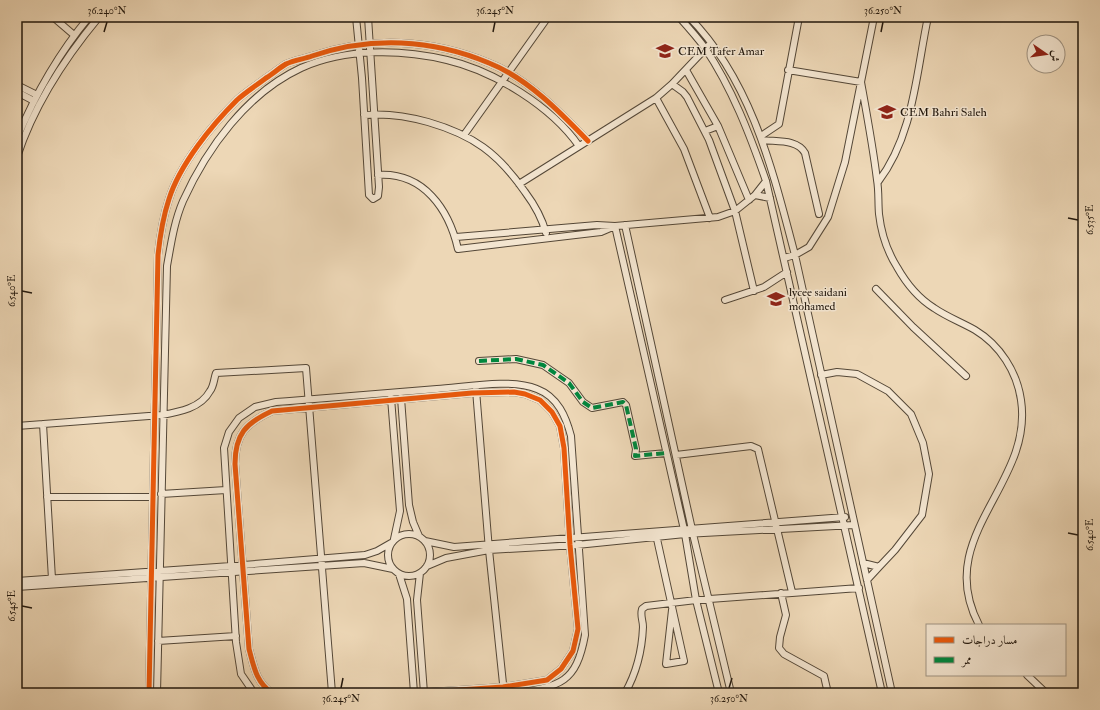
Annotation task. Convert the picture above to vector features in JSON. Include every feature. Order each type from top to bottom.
[{"type":"street","points":[[53,17],[74,35]]},
{"type":"street","points":[[17,138],[36,98],[74,35],[89,17]]},
{"type":"street","points":[[17,157],[24,135],[51,82],[82,38],[99,17]]},
{"type":"street","points":[[356,17],[370,195],[373,199],[376,198],[378,193],[378,175],[368,17]]},
{"type":"street","points":[[464,135],[507,72],[548,17]]},
{"type":"street","points":[[679,17],[705,48],[732,97],[752,141],[766,181],[882,693]]},
{"type":"street","points":[[690,17],[697,20],[732,75],[762,138],[776,183],[795,255],[892,693]]},
{"type":"street","points":[[762,138],[779,124],[799,17]]},
{"type":"street","points":[[784,258],[795,255],[809,247],[828,217],[845,162],[874,17]]},
{"type":"street","points":[[878,182],[885,173],[900,143],[911,108],[928,17]]},
{"type":"street","points":[[690,29],[697,20]]},
{"type":"street","points":[[149,693],[156,304],[161,233],[169,197],[185,166],[208,132],[238,99],[286,64],[330,50],[370,43],[417,43],[449,49],[491,63],[507,72],[552,103],[588,141]]},
{"type":"street","points":[[519,184],[656,98],[686,70],[711,43]]},
{"type":"street","points":[[157,693],[162,415],[167,266],[173,232],[183,202],[205,159],[234,121],[250,104],[274,84],[302,68],[330,58],[359,54],[398,52],[427,55],[469,66],[502,80],[555,120],[579,146]]},
{"type":"street","points":[[686,70],[718,126],[749,200]]},
{"type":"street","points":[[788,70],[861,82]]},
{"type":"street","points":[[861,82],[878,182],[879,214],[889,252],[906,281],[917,294],[933,308],[987,339],[1008,363],[1020,392],[1022,422],[1019,445],[975,535],[967,559],[967,593],[979,624]]},
{"type":"street","points":[[672,84],[685,94],[705,131],[735,211],[754,291]]},
{"type":"street","points":[[17,85],[36,98]]},
{"type":"street","points":[[17,92],[36,98]]},
{"type":"street","points":[[656,98],[684,149],[710,218]]},
{"type":"street","points":[[364,115],[374,114],[412,118],[454,130],[494,155],[519,184],[531,201],[548,238]]},
{"type":"street","points":[[705,131],[718,126]]},
{"type":"street","points":[[762,138],[794,143],[802,147],[805,153],[819,214]]},
{"type":"street","points":[[378,175],[394,175],[411,181],[426,190],[437,200],[449,219],[456,237],[458,249],[601,232],[615,226]]},
{"type":"street","points":[[456,237],[597,224],[615,226],[710,218],[735,211],[755,195],[766,181]]},
{"type":"street","points":[[755,195],[770,198]]},
{"type":"street","points":[[625,225],[692,531],[731,693]]},
{"type":"street","points":[[615,226],[684,532],[696,600],[719,693]]},
{"type":"street","points":[[725,300],[754,291],[787,272]]},
{"type":"street","points":[[876,289],[913,327],[966,376]]},
{"type":"street","points":[[479,361],[516,359],[542,366],[569,383],[583,402],[592,408],[622,402],[626,405],[636,448],[635,456],[666,453]]},
{"type":"street","points":[[17,426],[162,415],[185,411],[196,404],[210,391],[216,373],[306,368],[332,693]]},
{"type":"street","points":[[821,375],[837,372],[858,374],[888,391],[911,414],[923,443],[929,474],[922,515],[895,550],[867,580]]},
{"type":"street","points":[[254,693],[241,674],[236,636],[226,490],[224,448],[229,432],[239,418],[255,407],[276,402],[475,386],[520,385],[538,389],[554,400],[566,418],[571,436],[577,542],[585,635],[582,651],[567,679],[550,688],[515,693]]},
{"type":"street","points":[[475,386],[503,690]]},
{"type":"street","points":[[400,392],[410,511],[419,536]]},
{"type":"street","points":[[272,693],[265,688],[256,677],[249,649],[235,464],[238,440],[245,428],[257,418],[272,411],[476,393],[514,392],[525,394],[540,400],[552,412],[560,426],[564,448],[569,542],[578,629],[573,651],[561,668],[547,680],[503,690],[415,693],[407,599],[399,574]]},
{"type":"street","points":[[391,393],[400,511],[393,541],[388,554],[390,564],[393,569],[399,574],[412,576],[427,566],[446,558],[489,548]]},
{"type":"street","points":[[43,424],[52,579]]},
{"type":"street","points":[[676,455],[756,447],[760,451],[792,592]]},
{"type":"street","points":[[161,494],[226,490]]},
{"type":"street","points":[[47,497],[153,497]]},
{"type":"street","points":[[577,542],[852,516]]},
{"type":"street","points":[[692,531],[854,525]]},
{"type":"street","points":[[231,570],[243,564],[365,555],[377,551],[408,534],[419,536],[425,541],[449,547],[489,548],[569,542],[657,538],[684,532]]},
{"type":"street","points":[[657,538],[672,606],[684,661],[666,664],[672,606]]},
{"type":"street","points":[[425,541],[430,553],[427,566]]},
{"type":"street","points":[[17,581],[160,575],[231,570],[243,572],[364,563],[393,569]]},
{"type":"street","points":[[864,563],[879,567]]},
{"type":"street","points":[[420,572],[417,600],[424,693]]},
{"type":"street","points":[[17,587],[152,575]]},
{"type":"street","points":[[626,693],[633,679],[641,652],[643,625],[641,615],[642,609],[646,606],[672,606],[696,600],[859,588]]},
{"type":"street","points":[[781,593],[786,615],[780,637],[779,648],[784,654],[824,676],[827,689],[826,693]]},
{"type":"street","points":[[158,641],[236,636]]},
{"type":"street","points":[[1028,676],[1046,693]]},
{"type":"marked path","points":[[479,361],[516,359],[543,365],[569,383],[583,402],[592,408],[623,402],[626,405],[636,449],[635,456],[666,453]]},
{"type":"cycle path","points":[[149,693],[158,255],[163,220],[174,186],[189,159],[207,133],[237,100],[292,61],[357,45],[401,43],[446,49],[467,55],[503,69],[517,77],[542,97],[588,141]]},
{"type":"cycle path","points":[[272,693],[262,684],[256,674],[249,649],[235,464],[237,445],[240,437],[249,425],[263,415],[272,411],[472,393],[514,392],[525,394],[540,400],[552,412],[560,426],[564,448],[570,545],[578,629],[573,651],[561,669],[547,680],[503,687],[415,693]]},
{"type":"place","name":"CEM Tafer Amar","points":[[665,51]]},
{"type":"place","name":"CEM Bahri Saleh","points":[[887,112]]},
{"type":"place","name":"lycee saidani mohamed","points":[[776,299]]}]
